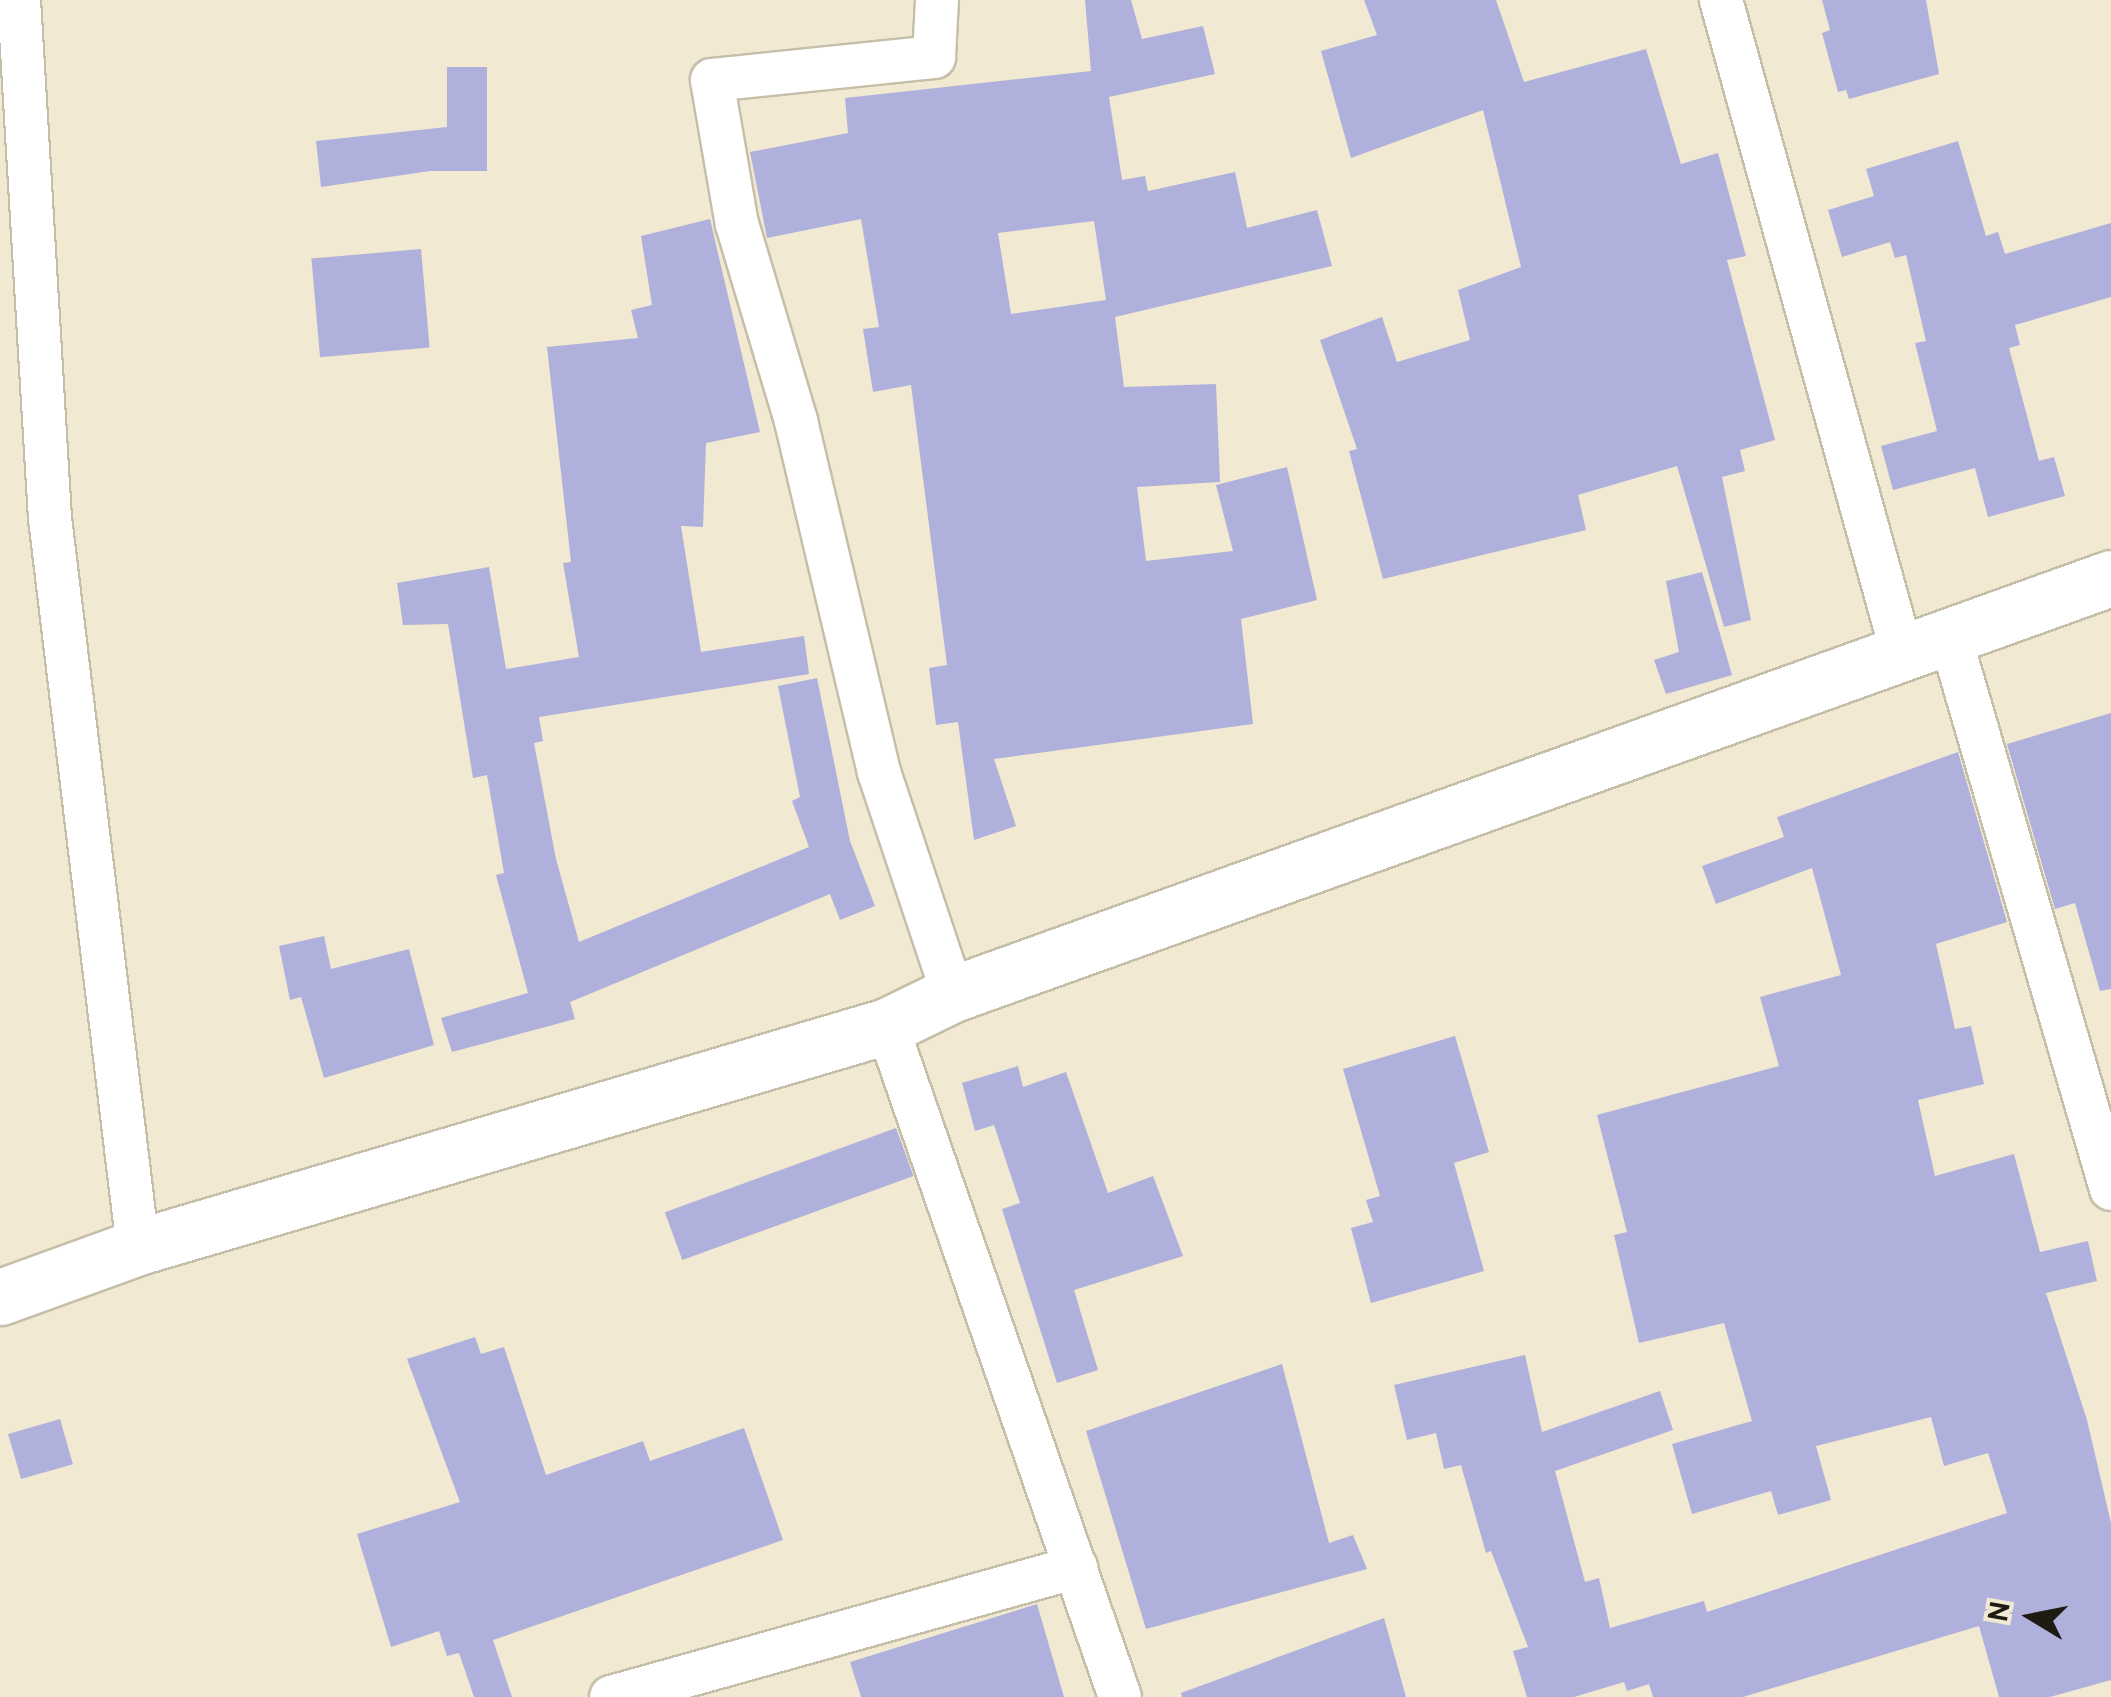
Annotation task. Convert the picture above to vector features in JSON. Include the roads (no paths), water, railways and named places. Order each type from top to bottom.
[{"type":"street","points":[[19,0],[50,518],[138,1247]]},
{"type":"street","points":[[937,0],[934,57],[712,80],[737,224],[796,421],[879,772],[953,994]]},
{"type":"street","points":[[1721,0],[1925,641],[2111,1189]]},
{"type":"street","points":[[0,1297],[138,1247],[887,1026],[953,994],[1925,641],[2111,578]]},
{"type":"street","points":[[887,1026],[1120,1697]]},
{"type":"street","points":[[610,1697],[1076,1567]]}]
